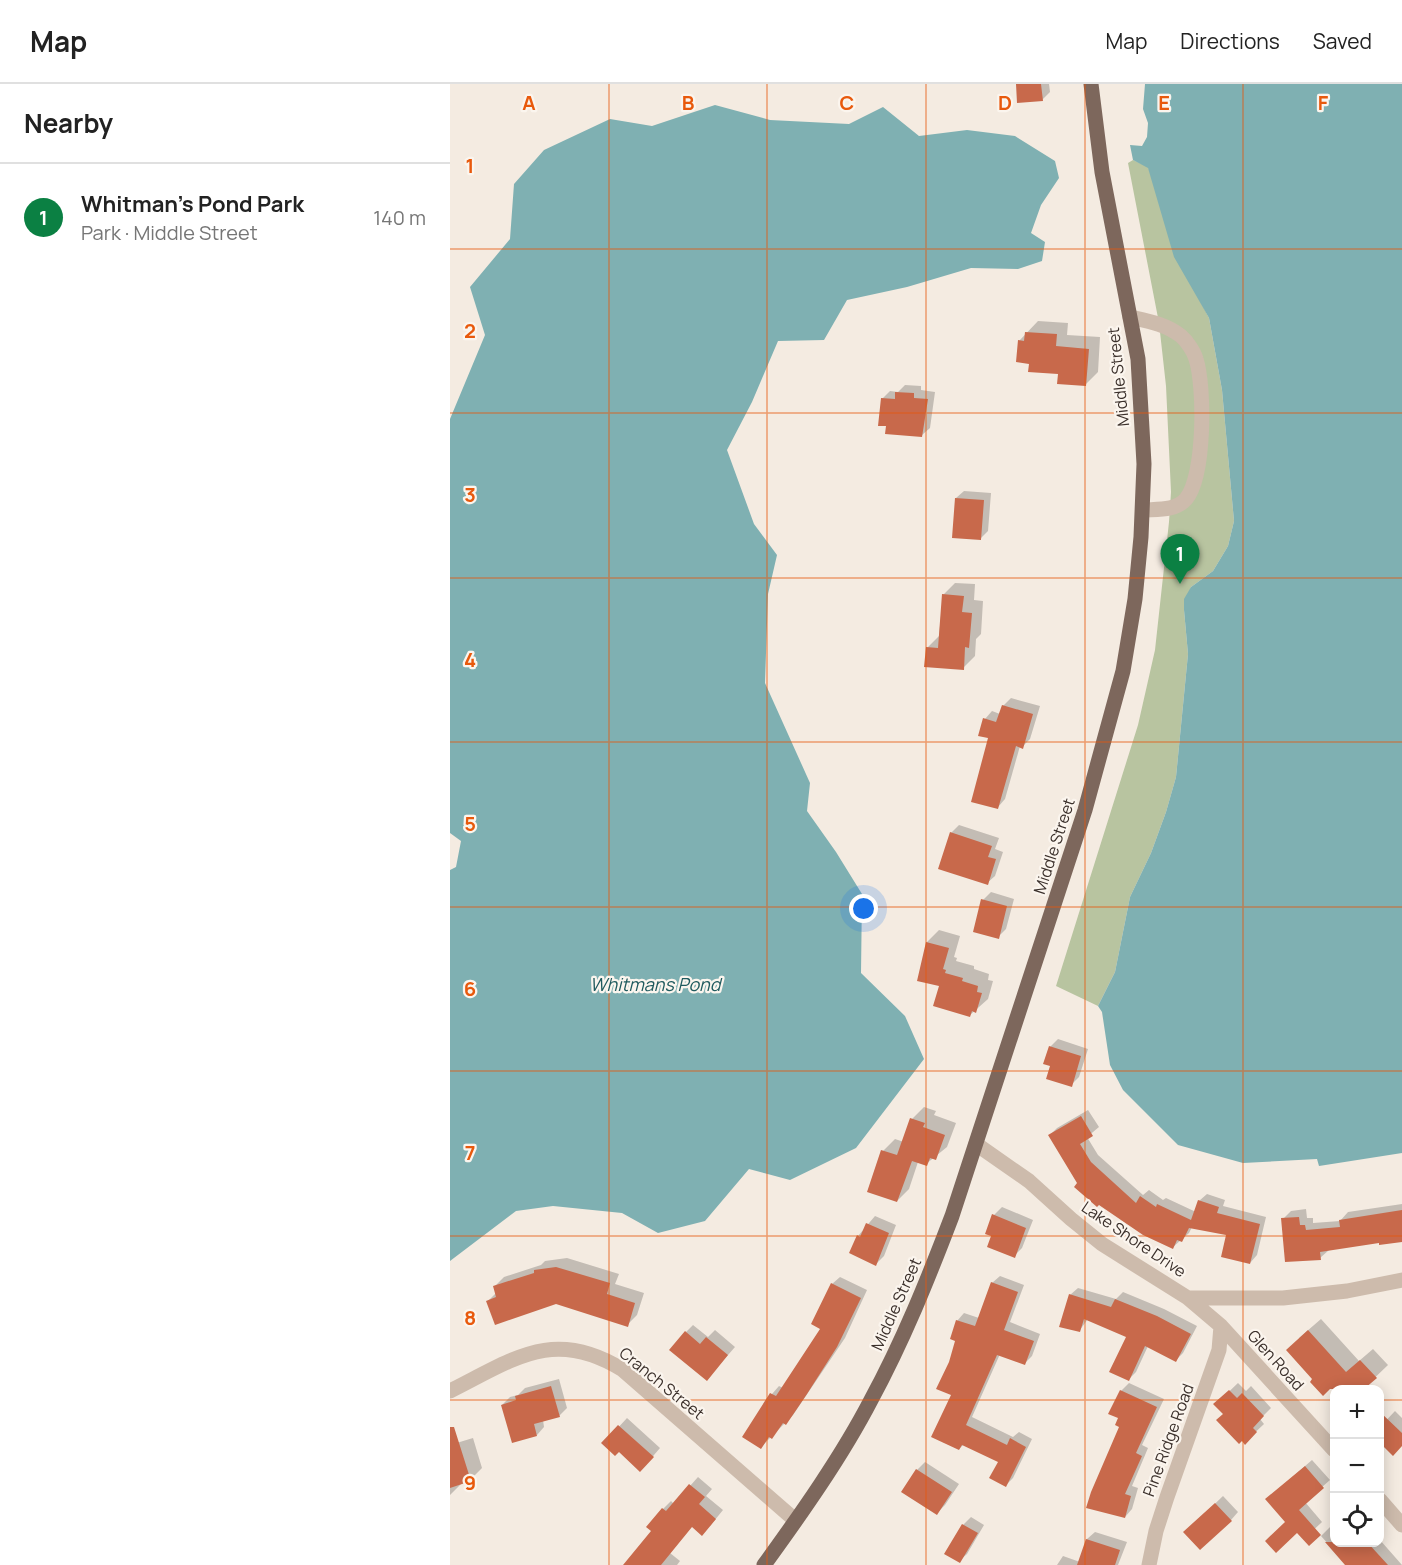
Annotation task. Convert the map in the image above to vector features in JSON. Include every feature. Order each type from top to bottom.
[{"type":"main road","name":"Middle Street","points":[[770,1563],[795,1520],[855,1429],[906,1329],[951,1216],[1085,810],[1124,671],[1135,599],[1143,510],[1144,464],[1138,359],[1102,172],[1090,84]]},
{"type":"street","points":[[1130,317],[1159,323],[1182,337],[1195,357],[1200,379],[1202,417],[1200,452],[1192,489],[1185,501],[1170,508],[1143,510]]},
{"type":"street","name":"Lake Shore Drive","points":[[976,1144],[1029,1181],[1102,1244],[1188,1298],[1283,1298],[1347,1291],[1402,1280]]},
{"type":"street","name":"Glen Road","points":[[1188,1298],[1221,1326],[1330,1445]]},
{"type":"street","name":"Pine Ridge Road","points":[[1149,1565],[1156,1531],[1167,1497],[1219,1350],[1221,1326]]},
{"type":"street","name":"Cranch Street","points":[[450,1390],[525,1354],[546,1349],[567,1348],[588,1352],[623,1370],[795,1520]]},
{"type":"street","points":[[1384,1504],[1399,1517]]},
{"type":"green space","points":[[1133,160],[1148,167],[1196,293],[1209,318],[1222,390],[1234,521],[1228,546],[1213,571],[1191,587],[1184,610],[1188,654],[1176,777],[1151,853],[1130,897],[1115,972],[1098,1006],[1056,986],[1138,725],[1155,650],[1171,492],[1166,386],[1159,323],[1128,163]]},
{"type":"water","points":[[1145,84],[1402,84],[1402,1153],[1319,1166],[1317,1159],[1243,1163],[1178,1145],[1123,1090],[1110,1065],[1102,1012],[1098,1006],[1115,972],[1130,897],[1151,853],[1176,777],[1188,654],[1184,599],[1191,587],[1213,571],[1228,546],[1234,521],[1222,390],[1209,318],[1174,257],[1148,168],[1133,160],[1130,145],[1142,146],[1147,137],[1148,123],[1143,109]]},
{"type":"water","name":"Whitmans Pond","points":[[715,105],[770,120],[849,124],[883,107],[919,136],[967,130],[1015,136],[1055,161],[1059,178],[1041,205],[1031,233],[1045,242],[1042,261],[1018,269],[971,268],[907,287],[847,300],[824,340],[778,341],[752,402],[727,450],[754,524],[777,555],[768,594],[765,683],[810,783],[807,811],[862,894],[861,973],[905,1016],[924,1059],[856,1148],[790,1180],[749,1169],[705,1221],[658,1233],[622,1213],[553,1206],[516,1211],[450,1261],[450,870],[456,867],[461,841],[450,833],[450,419],[485,335],[470,287],[510,239],[514,184],[544,150],[610,119],[652,126]]},
{"type":"building","points":[[1016,84],[1041,84],[1043,101],[1017,103]]},
{"type":"building","points":[[1025,332],[1057,334],[1056,346],[1089,349],[1086,386],[1057,384],[1058,374],[1028,372],[1029,364],[1016,362],[1018,340],[1024,341]]},
{"type":"building","points":[[895,392],[914,393],[914,398],[928,399],[922,437],[885,434],[886,426],[878,426],[881,398],[895,399]]},
{"type":"building","points":[[955,498],[984,500],[981,540],[952,538]]},
{"type":"building","points":[[942,594],[964,596],[962,612],[972,613],[969,648],[965,647],[964,670],[924,667],[926,647],[938,648]]},
{"type":"building","points":[[1002,705],[1033,714],[1023,749],[1016,746],[998,809],[971,802],[988,738],[978,736],[983,718],[996,722]]},
{"type":"building","points":[[950,832],[992,846],[988,857],[996,859],[988,885],[938,869]]},
{"type":"building","points":[[981,899],[1007,906],[999,939],[973,932]]},
{"type":"building","points":[[926,942],[949,948],[943,969],[946,970],[945,973],[963,978],[962,981],[978,986],[977,992],[982,993],[976,1013],[972,1011],[970,1017],[933,1006],[939,986],[917,981]]},
{"type":"building","points":[[1049,1046],[1081,1056],[1072,1087],[1046,1079],[1050,1066],[1043,1064]]},
{"type":"building","points":[[1081,1116],[1093,1136],[1080,1144],[1091,1162],[1136,1203],[1140,1196],[1156,1207],[1157,1204],[1191,1220],[1198,1200],[1219,1207],[1217,1213],[1260,1224],[1250,1264],[1221,1257],[1226,1235],[1189,1228],[1182,1242],[1177,1240],[1173,1249],[1143,1235],[1099,1205],[1097,1207],[1074,1187],[1077,1183],[1048,1135]]},
{"type":"building","points":[[910,1118],[925,1123],[923,1127],[945,1135],[936,1160],[930,1158],[927,1166],[912,1161],[897,1202],[867,1192],[881,1150],[897,1155]]},
{"type":"building","points":[[1402,1210],[1402,1242],[1320,1252],[1321,1260],[1285,1262],[1281,1218],[1299,1217],[1300,1225],[1305,1225],[1306,1230],[1340,1227],[1339,1220]]},
{"type":"building","points":[[992,1214],[1026,1228],[1015,1258],[987,1247],[991,1236],[985,1234]]},
{"type":"building","points":[[866,1223],[889,1233],[876,1266],[849,1253],[857,1235],[860,1237]]},
{"type":"building","points":[[556,1267],[610,1283],[607,1294],[635,1303],[628,1327],[556,1304],[495,1325],[486,1301],[496,1297],[493,1286],[534,1273],[534,1270]]},
{"type":"building","points":[[991,1282],[1018,1292],[1004,1330],[1034,1341],[1025,1365],[997,1355],[966,1425],[1007,1445],[1010,1438],[1026,1447],[1006,1487],[989,1478],[998,1462],[962,1445],[959,1450],[931,1437],[951,1395],[936,1389],[949,1362],[955,1341],[950,1339],[956,1320],[975,1326]]},
{"type":"building","points":[[831,1283],[861,1298],[837,1347],[807,1394],[786,1425],[783,1423],[772,1439],[769,1437],[761,1449],[742,1437],[770,1393],[776,1396],[820,1329],[811,1324]]},
{"type":"building","points":[[1069,1294],[1111,1307],[1115,1299],[1157,1316],[1191,1334],[1176,1362],[1145,1346],[1129,1381],[1109,1372],[1126,1337],[1084,1319],[1080,1332],[1059,1327]]},
{"type":"building","points":[[1308,1330],[1346,1372],[1360,1360],[1377,1378],[1369,1385],[1330,1385],[1330,1389],[1323,1396],[1310,1382],[1312,1379],[1286,1350]]},
{"type":"building","points":[[685,1331],[700,1344],[706,1337],[728,1355],[707,1381],[669,1350]]},
{"type":"building","points":[[551,1386],[560,1417],[534,1424],[537,1436],[512,1443],[501,1405],[516,1400],[515,1396]]},
{"type":"building","points":[[1120,1390],[1157,1407],[1136,1453],[1142,1456],[1125,1494],[1131,1496],[1125,1518],[1086,1508],[1119,1427],[1115,1425],[1118,1418],[1108,1414]]},
{"type":"building","points":[[1229,1390],[1237,1398],[1242,1393],[1264,1416],[1253,1428],[1257,1432],[1245,1445],[1242,1441],[1239,1444],[1216,1420],[1223,1414],[1213,1404]]},
{"type":"building","points":[[1384,1416],[1402,1433],[1402,1446],[1393,1456],[1384,1447]]},
{"type":"building","points":[[618,1425],[654,1457],[640,1472],[619,1452],[615,1456],[601,1443]]},
{"type":"building","points":[[450,1427],[454,1427],[471,1481],[450,1488]]},
{"type":"building","points":[[1305,1466],[1324,1488],[1299,1510],[1321,1535],[1309,1546],[1297,1533],[1276,1553],[1265,1541],[1285,1522],[1265,1499]]},
{"type":"building","points":[[916,1469],[952,1492],[937,1515],[901,1492]]},
{"type":"building","points":[[689,1484],[705,1497],[699,1504],[716,1519],[702,1536],[692,1527],[661,1565],[623,1565],[651,1531],[646,1527],[662,1508],[666,1511]]},
{"type":"building","points":[[1215,1503],[1232,1521],[1200,1550],[1183,1532]]},
{"type":"building","points":[[962,1524],[978,1533],[960,1563],[944,1554]]},
{"type":"building","points":[[1086,1539],[1120,1550],[1115,1565],[1077,1565]]},
{"type":"building","points":[[1325,1542],[1330,1542],[1330,1547],[1372,1547],[1388,1565],[1345,1565]]},
{"type":"place","name":"Whitman's Pond Park","points":[[1180,584]]}]
